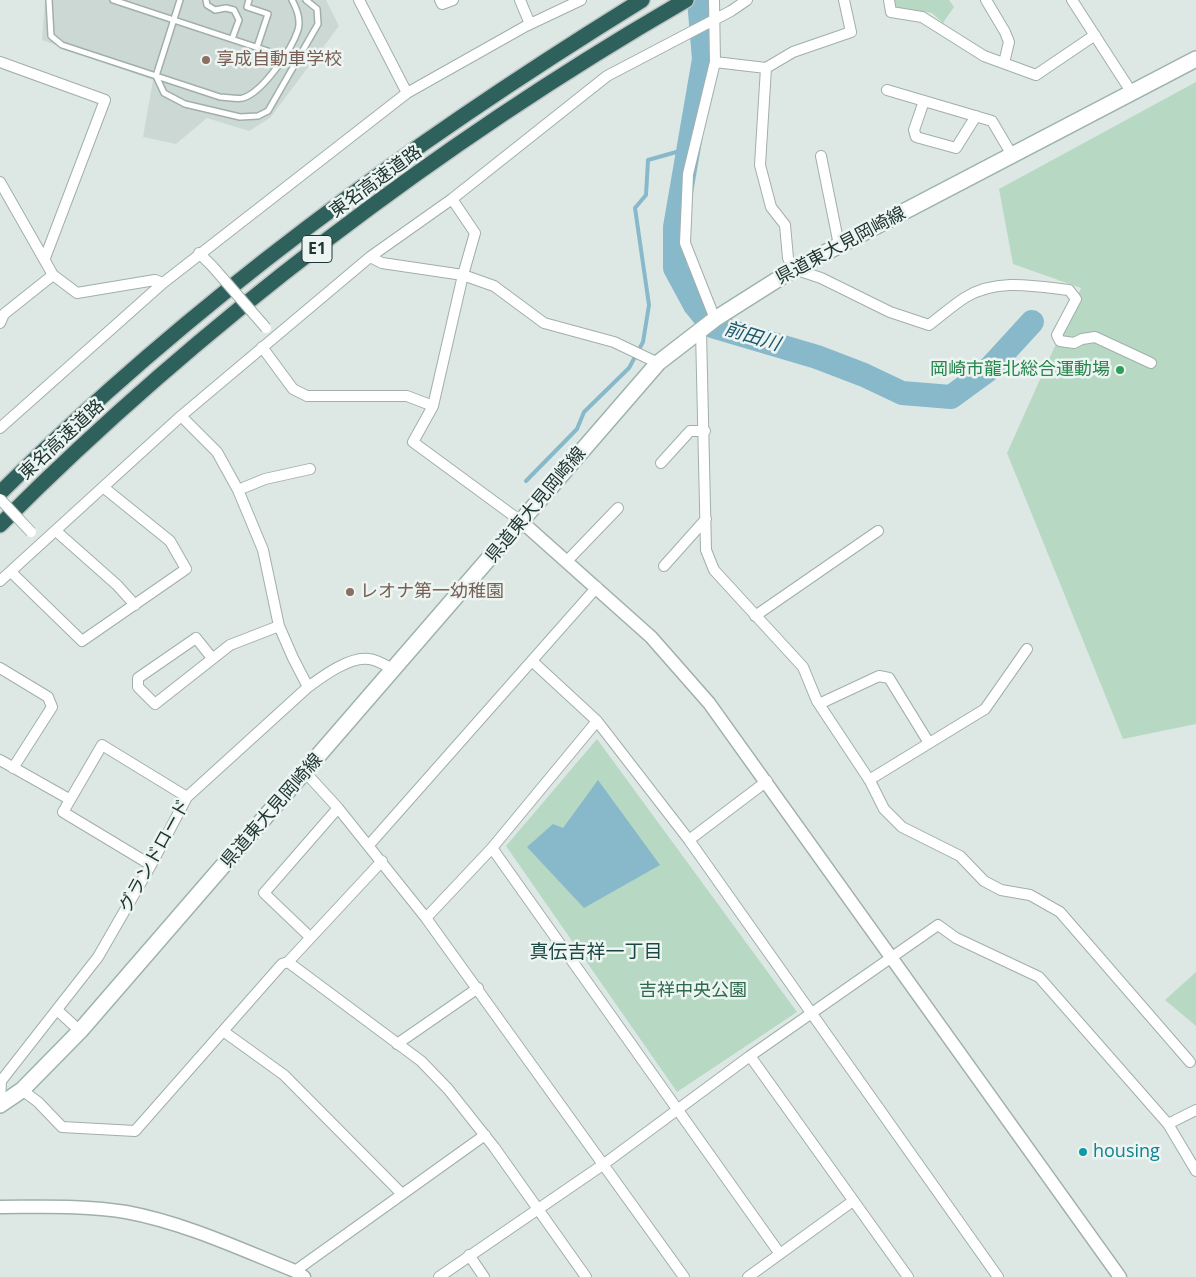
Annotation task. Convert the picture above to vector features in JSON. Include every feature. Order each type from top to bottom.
[{"type":"highway","name":"東名高速道路","points":[[0,493],[110,389],[294,236],[427,139],[544,60],[642,0]]},
{"type":"highway","name":"東名高速道路","points":[[0,525],[40,484],[133,400],[310,254],[474,134],[556,79],[686,0]]},
{"type":"main road","name":"県道東大見岡崎線","points":[[0,1105],[22,1090],[80,1031],[658,363],[715,319],[794,269],[1196,59]]},
{"type":"street","points":[[359,0],[408,93]]},
{"type":"street","points":[[440,0],[442,4],[453,0]]},
{"type":"street","points":[[520,0],[530,24]]},
{"type":"street","points":[[1,425],[199,253],[408,93],[530,24],[581,0]]},
{"type":"street","points":[[714,0],[715,62],[688,174],[685,243],[715,319]]},
{"type":"street","points":[[0,581],[181,416],[370,257],[452,199],[607,76],[690,30],[714,20],[747,0]]},
{"type":"street","points":[[715,62],[766,68],[793,52],[850,32],[844,0]]},
{"type":"street","points":[[889,0],[891,12],[922,16],[984,56],[1036,75],[1095,35]]},
{"type":"street","points":[[986,0],[1006,32],[1009,42],[1004,63]]},
{"type":"street","points":[[1072,0],[1132,93]]},
{"type":"street","points":[[0,62],[105,100],[45,258]]},
{"type":"street","points":[[766,68],[760,165],[771,207],[785,225],[788,258],[794,269],[821,278],[890,312],[929,325],[967,296],[995,285],[1018,284],[1069,290],[1076,299],[1057,335],[1060,341],[1074,344],[1082,338],[1095,337],[1151,363]]},
{"type":"street","points":[[887,90],[992,121],[1012,156]]},
{"type":"street","points":[[924,101],[914,130],[916,137],[956,148],[976,116]]},
{"type":"street","points":[[821,156],[839,245]]},
{"type":"street","points":[[0,182],[15,212],[45,258],[53,274],[78,293],[155,280],[163,283]]},
{"type":"street","points":[[452,199],[475,234],[463,275],[433,406],[413,442],[522,522],[597,587],[658,644],[709,703],[767,781],[1120,1277]]},
{"type":"street","points":[[199,253],[266,328],[272,338]]},
{"type":"street","points":[[370,257],[382,263],[463,275],[494,286],[544,323],[614,342],[658,363]]},
{"type":"street","points":[[0,322],[4,314],[53,274]]},
{"type":"street","points":[[701,330],[705,431],[706,550],[714,570],[803,667],[819,704],[868,780],[884,809],[902,827],[960,856],[984,881],[1001,890],[1030,895],[1060,912],[1190,1062]]},
{"type":"street","points":[[262,347],[293,389],[307,396],[407,396],[433,406]]},
{"type":"street","points":[[181,416],[217,452],[238,490],[263,550],[280,626],[292,658],[308,687]]},
{"type":"street","points":[[661,463],[690,431],[705,431]]},
{"type":"street","points":[[238,490],[265,479],[310,469]]},
{"type":"street","points":[[11,572],[82,641],[186,569],[170,541],[103,487]]},
{"type":"street","points":[[0,499],[30,532],[42,542]]},
{"type":"street","points":[[567,561],[618,508]]},
{"type":"street","points":[[664,566],[706,519]]},
{"type":"street","points":[[56,531],[117,584],[135,605]]},
{"type":"street","points":[[755,616],[878,531]]},
{"type":"street","points":[[368,845],[597,587]]},
{"type":"street","points":[[212,658],[196,638],[138,678],[138,687],[154,704],[230,645],[280,626]]},
{"type":"street","points":[[868,780],[985,709],[1027,650]]},
{"type":"street","name":"グランドロード","points":[[0,1105],[1,1081],[98,958],[151,865],[187,796],[308,687],[328,672],[367,658],[383,663],[394,670]]},
{"type":"street","points":[[532,661],[597,721],[689,840],[998,1277]]},
{"type":"street","points":[[0,668],[48,697],[52,707],[13,768]]},
{"type":"street","points":[[819,704],[879,676],[890,678],[929,743]]},
{"type":"street","points":[[426,918],[492,848],[597,721]]},
{"type":"street","points":[[151,865],[62,812],[102,745],[187,796]]},
{"type":"street","points":[[0,760],[69,799]]},
{"type":"street","points":[[305,772],[382,861],[426,918],[684,1277]]},
{"type":"street","points":[[689,840],[767,781]]},
{"type":"street","points":[[310,938],[264,893],[338,808]]},
{"type":"street","points":[[492,848],[780,1254]]},
{"type":"street","points":[[22,1090],[38,1102],[62,1127],[135,1131],[282,964],[288,962],[382,861]]},
{"type":"street","points":[[440,1277],[537,1208],[604,1164],[750,1056],[938,925],[956,938],[1039,977],[1168,1124],[1196,1171]]},
{"type":"street","points":[[288,962],[421,1061],[448,1089],[485,1135],[586,1277]]},
{"type":"street","points":[[397,1044],[478,988]]},
{"type":"street","points":[[57,1010],[80,1031]]},
{"type":"street","points":[[223,1031],[290,1080],[402,1194]]},
{"type":"street","points":[[750,1056],[908,1277]]},
{"type":"street","points":[[1168,1124],[1196,1110]]},
{"type":"street","points":[[0,1207],[68,1208],[125,1212],[191,1230],[300,1274],[402,1194],[485,1135]]},
{"type":"street","points":[[748,1277],[853,1201]]},
{"type":"street","points":[[469,1256],[484,1277]]},
{"type":"lane","points":[[49,0],[51,36],[62,45],[220,97],[242,99],[256,92],[283,56],[298,28],[298,10],[292,0]]},
{"type":"lane","points":[[113,0],[283,56]]},
{"type":"lane","points":[[138,8],[140,0]]},
{"type":"lane","points":[[180,0],[156,76],[164,92],[185,104],[240,117],[258,116],[268,111],[318,24],[317,9],[306,0]]},
{"type":"lane","points":[[206,0],[207,5],[215,10],[226,8],[234,10],[239,20],[232,39]]},
{"type":"lane","points":[[249,0],[247,7],[268,14],[257,47]]},
{"type":"shaded area","name":"享成自動車学校","points":[[45,0],[326,0],[339,26],[270,118],[249,131],[207,118],[176,144],[143,137],[153,80],[42,40]]},
{"type":"green space","points":[[894,0],[949,0],[954,7],[943,23],[932,13],[896,7]]},
{"type":"green space","name":"岡崎市龍北総合運動場","points":[[1196,82],[1196,724],[1123,739],[1007,453],[1081,288],[1013,264],[999,189]]},
{"type":"green space","name":"吉祥中央公園","points":[[597,739],[797,1012],[677,1092],[506,846]]},
{"type":"green space","points":[[1196,972],[1196,1026],[1165,1000]]},
{"type":"water","points":[[598,780],[660,865],[584,908],[527,847],[553,824],[563,828]]},
{"type":"waterway","name":"前田川","points":[[699,0],[704,59],[675,227],[675,268],[695,305],[712,326],[817,357],[864,375],[902,393],[951,397],[988,370],[1032,322]]},
{"type":"waterway","points":[[526,481],[577,429],[584,412],[629,368],[643,342],[649,305],[635,208],[646,195],[648,160],[687,149]]},
{"type":"place","name":"享成自動車学校","points":[[206,60]]},
{"type":"place","name":"岡崎市龍北総合運動場","points":[[1120,370]]},
{"type":"place","name":"レオナ第一幼稚園","points":[[350,592]]},
{"type":"place","name":"housing","points":[[1083,1152]]},
{"type":"district","name":"真伝吉祥一丁目","points":[[596,953]]}]
